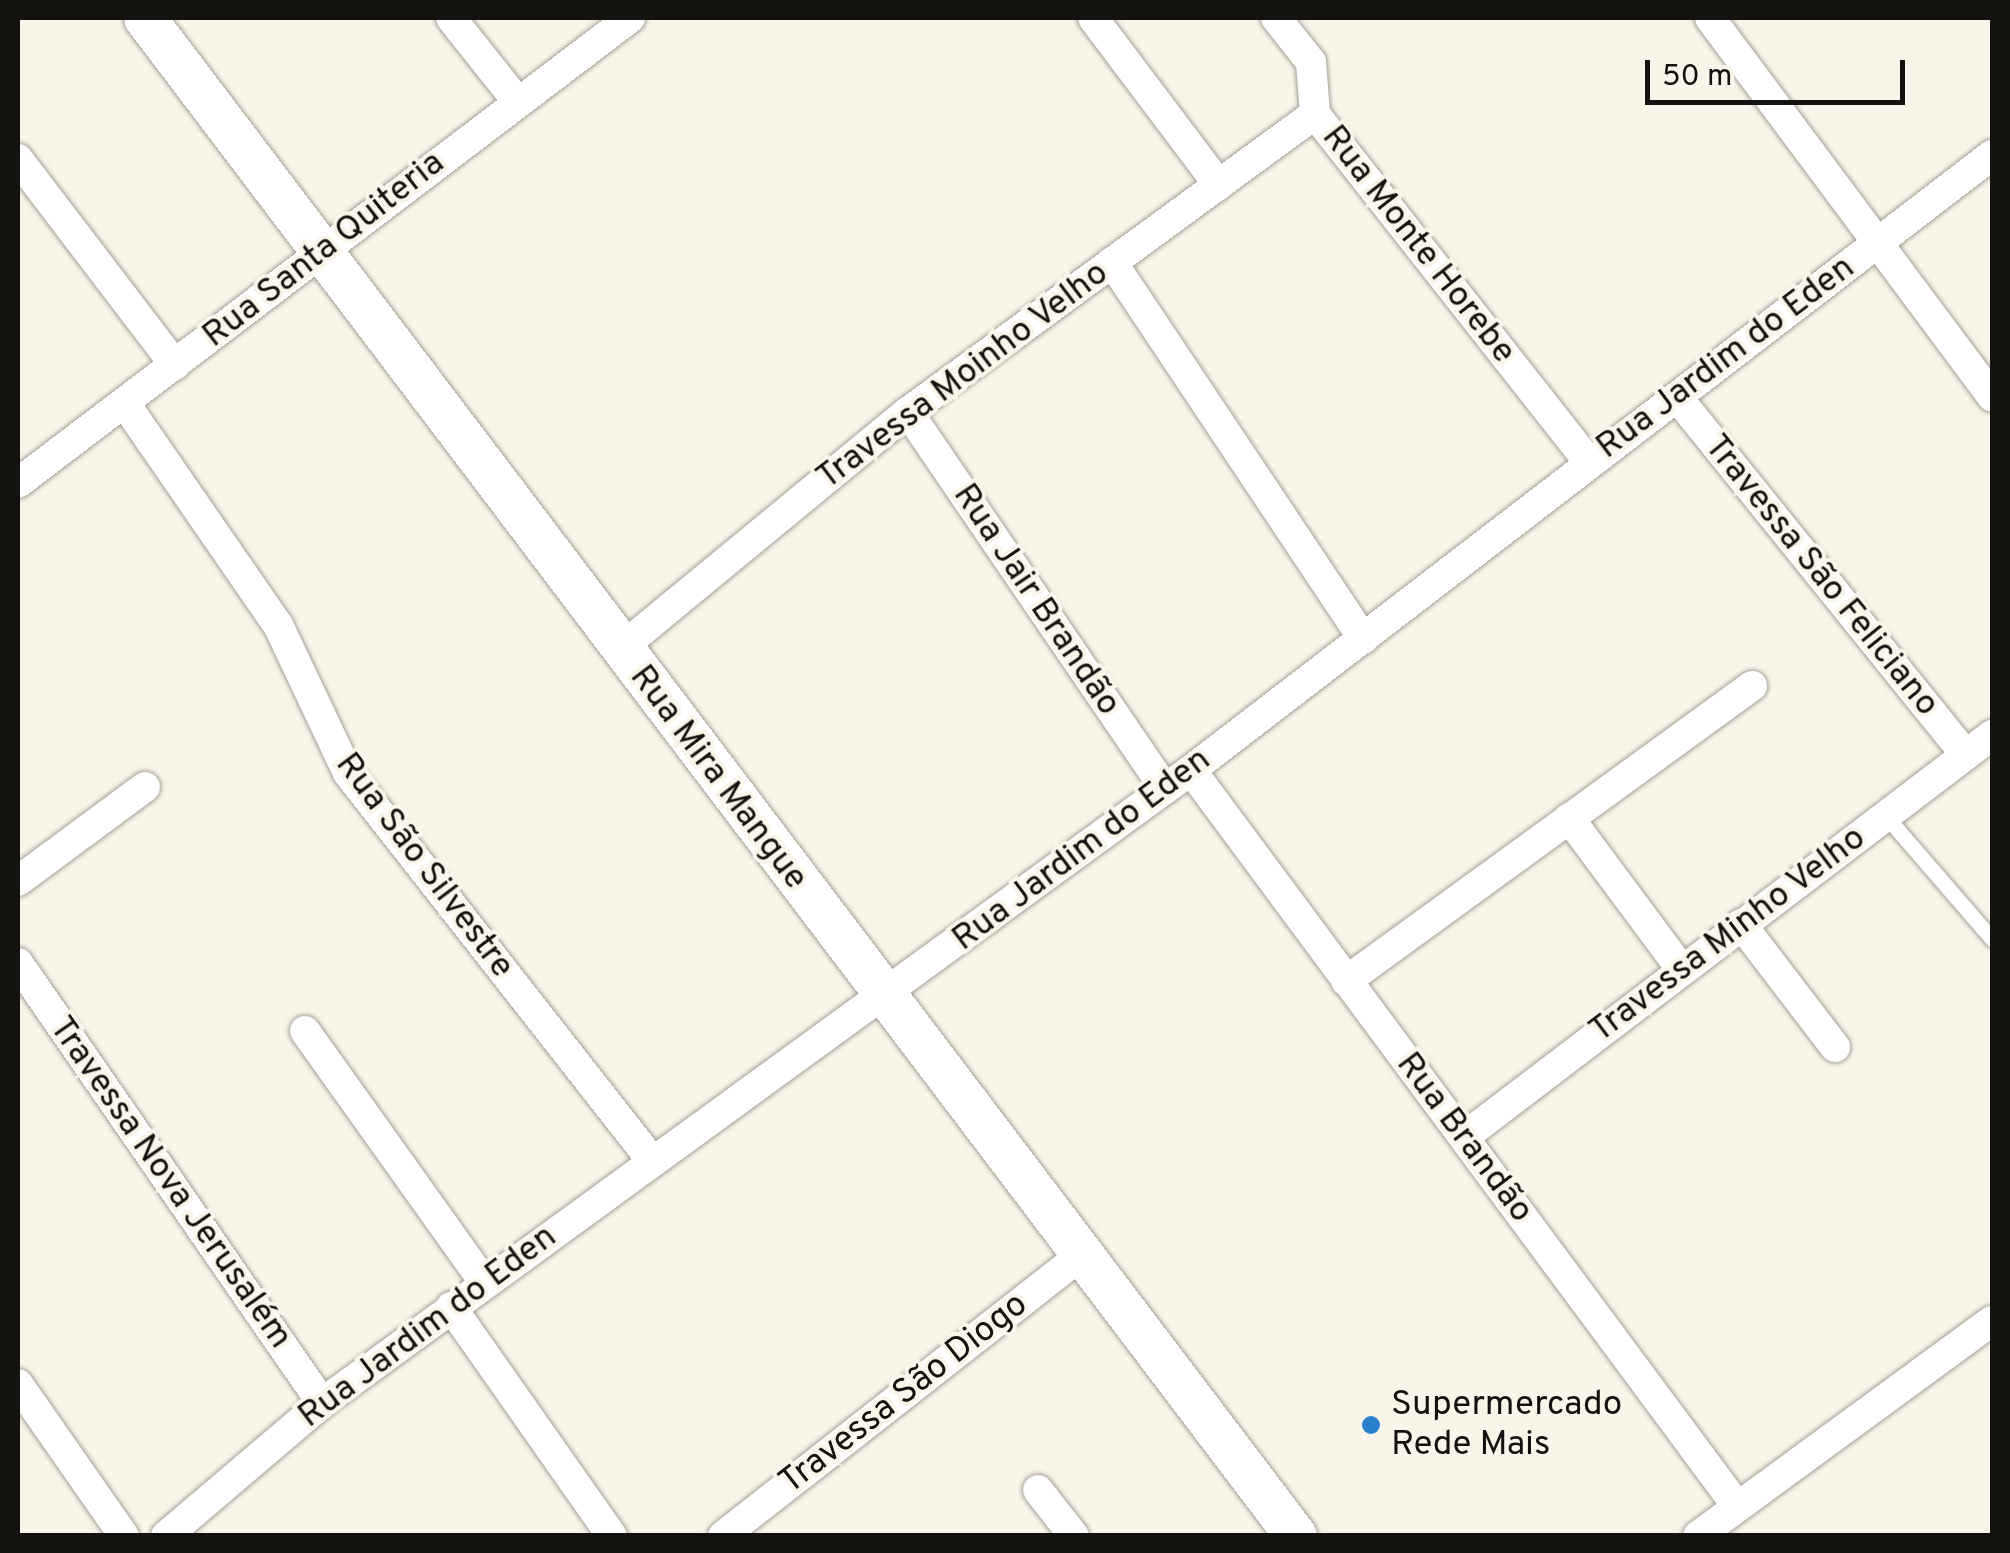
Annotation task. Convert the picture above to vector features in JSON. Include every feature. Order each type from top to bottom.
[{"type":"main road","name":"Rua Mira Mangue","points":[[145,18],[1296,1536]]},
{"type":"street","points":[[451,18],[517,100]]},
{"type":"street","name":"Rua Santa Quiteria","points":[[18,482],[126,405],[517,100],[630,18]]},
{"type":"street","points":[[1093,18],[1218,185]]},
{"type":"street","name":"Rua Monte Horebe","points":[[1276,18],[1311,62],[1315,114],[1589,462]]},
{"type":"street","points":[[1710,18],[1874,245],[1992,396]]},
{"type":"street","name":"Travessa Moinho Velho","points":[[620,649],[908,412],[1315,114]]},
{"type":"street","name":"Rua Jardim do Eden","points":[[166,1536],[322,1403],[1191,770],[1992,156]]},
{"type":"street","points":[[18,158],[175,364]]},
{"type":"street","points":[[1112,262],[1364,640]]},
{"type":"street","name":"Travessa São Feliciano","points":[[1677,397],[1966,754]]},
{"type":"street","name":"Rua São Silvestre","points":[[126,405],[278,625],[348,773],[651,1160]]},
{"type":"street","name":"Rua Jair Brandão","points":[[908,412],[1165,788]]},
{"type":"street","points":[[1346,981],[1752,686]]},
{"type":"street","name":"Travessa Minho Velho","points":[[1464,1137],[1992,734]]},
{"type":"street","name":"Rua Brandão","points":[[1191,770],[1736,1506]]},
{"type":"street","points":[[18,881],[146,787]]},
{"type":"street","points":[[1569,818],[1682,969]]},
{"type":"street","points":[[1741,924],[1834,1047]]},
{"type":"street","name":"Travessa Nova Jerusalém","points":[[18,963],[322,1403]]},
{"type":"street","points":[[305,1032],[485,1283]]},
{"type":"street","name":"Travessa São Diogo","points":[[723,1536],[1084,1253]]},
{"type":"street","points":[[451,1307],[612,1536]]},
{"type":"street","points":[[1698,1536],[1992,1321]]},
{"type":"street","points":[[18,1384],[124,1536]]},
{"type":"street","points":[[1038,1490],[1074,1536]]},
{"type":"lane","points":[[1885,815],[1992,939]]},
{"type":"place","name":"Supermercado Rede Mais","points":[[1371,1425]]}]
